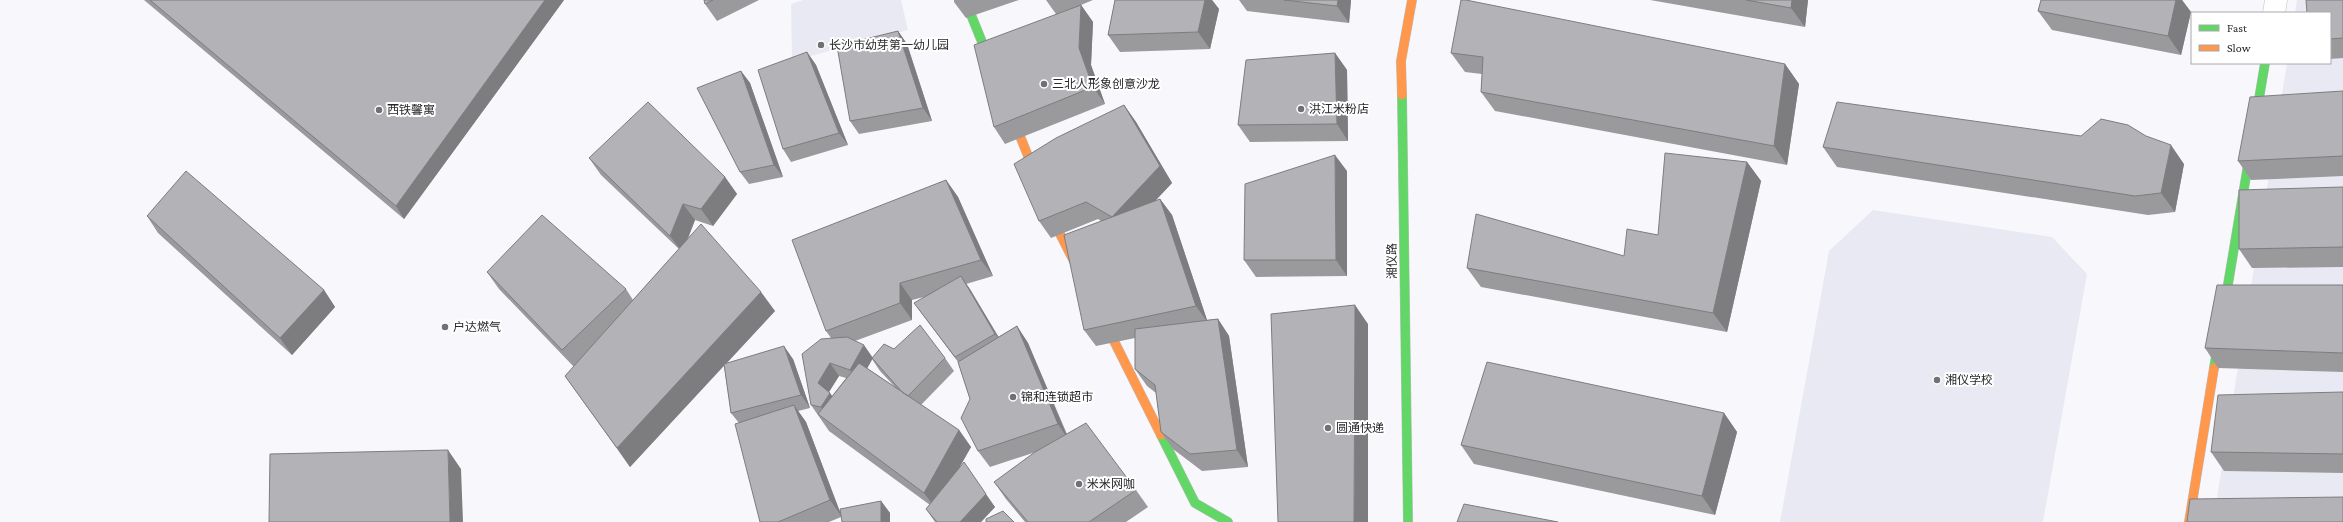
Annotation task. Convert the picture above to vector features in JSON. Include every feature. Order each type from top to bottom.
[{"type":"street","points":[[965,0],[997,80]]},
{"type":"street","name":"湘仪路","points":[[1408,522],[1401,61],[1412,0]]},
{"type":"street","points":[[2274,12],[2276,0]]},
{"type":"street","points":[[2189,522],[2265,64]]},
{"type":"street","points":[[1006,102],[1056,226],[1085,283]]},
{"type":"street","points":[[1099,312],[1195,503],[1228,522]]},
{"type":"shaded area","name":"长沙市幼芽第一幼儿园","points":[[803,0],[901,0],[908,30],[792,61],[791,4]]},
{"type":"shaded area","points":[[2297,0],[2343,0],[2343,522],[2213,522],[2287,64],[2331,64],[2331,12],[2295,12]]},
{"type":"shaded area","name":"湘仪学校","points":[[1873,210],[2052,237],[2087,274],[2043,522],[1780,522],[1829,251]]},
{"type":"building","name":"西铁馨寓","points":[[150,0],[545,0],[396,206]]},
{"type":"building","points":[[704,0],[713,0],[705,4]]},
{"type":"building","points":[[1115,0],[1205,0],[1198,32],[1108,35]]},
{"type":"building","points":[[1284,0],[1338,0],[1337,6]]},
{"type":"building","points":[[1461,0],[1785,64],[1774,146],[1481,92],[1483,57],[1451,53]]},
{"type":"building","points":[[1746,0],[1792,0],[1791,8]]},
{"type":"building","points":[[2041,0],[2176,0],[2168,36],[2038,11]]},
{"type":"building","points":[[2306,0],[2343,0],[2343,38],[2331,39],[2331,12],[2307,12]]},
{"type":"building","name":"三北人形象创意沙龙","points":[[1081,5],[1079,48],[1093,87],[994,127],[974,45]]},
{"type":"building","points":[[898,31],[923,108],[850,121],[837,46]]},
{"type":"building","points":[[807,52],[839,133],[783,149],[758,70]]},
{"type":"building","name":"洪江米粉店","points":[[1335,53],[1337,124],[1238,125],[1246,60]]},
{"type":"building","points":[[741,71],[774,165],[740,172],[697,88]]},
{"type":"building","points":[[2343,91],[2343,156],[2238,161],[2250,97]]},
{"type":"building","points":[[648,102],[725,177],[701,209],[683,204],[670,236],[589,158]]},
{"type":"building","points":[[1837,102],[2081,136],[2101,119],[2128,125],[2146,136],[2171,145],[2161,193],[2135,196],[1823,147]]},
{"type":"building","points":[[1124,105],[1160,166],[1112,217],[1086,202],[1039,221],[1014,164],[1056,138]]},
{"type":"building","points":[[1665,153],[1747,162],[1713,313],[1467,268],[1476,214],[1624,256],[1627,229],[1658,235]]},
{"type":"building","points":[[1335,155],[1336,260],[1244,260],[1245,184]]},
{"type":"building","points":[[186,171],[324,290],[280,338],[147,216]]},
{"type":"building","points":[[946,180],[981,260],[900,283],[900,303],[826,331],[792,240]]},
{"type":"building","points":[[2343,187],[2343,247],[2239,249],[2239,190]]},
{"type":"building","points":[[1160,199],[1196,306],[1084,330],[1064,235]]},
{"type":"building","points":[[542,215],[626,289],[562,350],[487,272]]},
{"type":"building","points":[[701,224],[761,292],[617,448],[565,376]]},
{"type":"building","points":[[961,276],[995,334],[955,357],[914,303]]},
{"type":"building","points":[[2217,285],[2343,285],[2343,353],[2205,348]]},
{"type":"building","name":"圆通快递","points":[[1355,305],[1354,522],[1278,522],[1271,314]]},
{"type":"building","points":[[1218,319],[1237,450],[1190,454],[1161,432],[1155,385],[1135,369],[1135,329]]},
{"type":"building","points":[[920,325],[945,358],[908,396],[902,392],[872,358],[884,344],[894,349]]},
{"type":"building","name":"锦和连锁超市","points":[[1017,326],[1058,424],[978,451],[961,418],[970,399],[958,362]]},
{"type":"building","points":[[847,337],[864,345],[850,370],[830,363],[818,383],[830,393],[821,407],[811,405],[802,354],[821,339]]},
{"type":"building","points":[[784,346],[801,395],[731,413],[724,364]]},
{"type":"building","points":[[1487,362],[1724,413],[1702,496],[1461,445]]},
{"type":"building","points":[[859,363],[959,430],[924,493],[818,414]]},
{"type":"building","points":[[2343,392],[2343,454],[2211,452],[2218,395]]},
{"type":"building","points":[[794,405],[830,500],[778,522],[760,522],[735,424]]},
{"type":"building","name":"米米网咖","points":[[1086,423],[1136,490],[1089,522],[1028,522],[994,482],[1035,452]]},
{"type":"building","points":[[448,450],[450,522],[269,522],[270,454]]},
{"type":"building","points":[[964,462],[986,494],[960,522],[937,522],[926,509]]},
{"type":"building","points":[[2343,497],[2343,522],[2187,522],[2190,499]]},
{"type":"building","points":[[881,501],[881,522],[842,522],[840,509]]},
{"type":"building","points":[[1464,504],[1558,522],[1457,522]]},
{"type":"building","points":[[1003,511],[1014,522],[986,522],[986,519]]},
{"type":"traffic: fast","points":[[965,0],[993,69]]},
{"type":"traffic: fast","points":[[2214,368],[2265,64]]},
{"type":"traffic: fast","points":[[1402,95],[1408,522]]},
{"type":"traffic: fast","points":[[1161,435],[1195,503],[1228,522]]},
{"type":"traffic: slow","points":[[1402,95],[1401,61],[1412,0]]},
{"type":"traffic: slow","points":[[1010,111],[1056,226],[1081,275]]},
{"type":"traffic: slow","points":[[1102,317],[1161,435]]},
{"type":"traffic: slow","points":[[2189,522],[2214,368]]},
{"type":"place","name":"长沙市幼芽第一幼儿园","points":[[821,45]]},
{"type":"place","name":"三北人形象创意沙龙","points":[[1044,84]]},
{"type":"place","name":"洪江米粉店","points":[[1301,109]]},
{"type":"place","name":"西铁馨寓","points":[[379,110]]},
{"type":"place","name":"户达燃气","points":[[445,327]]},
{"type":"place","name":"湘仪学校","points":[[1937,380]]},
{"type":"place","name":"锦和连锁超市","points":[[1013,397]]},
{"type":"place","name":"圆通快递","points":[[1328,428]]},
{"type":"place","name":"米米网咖","points":[[1079,484]]}]
